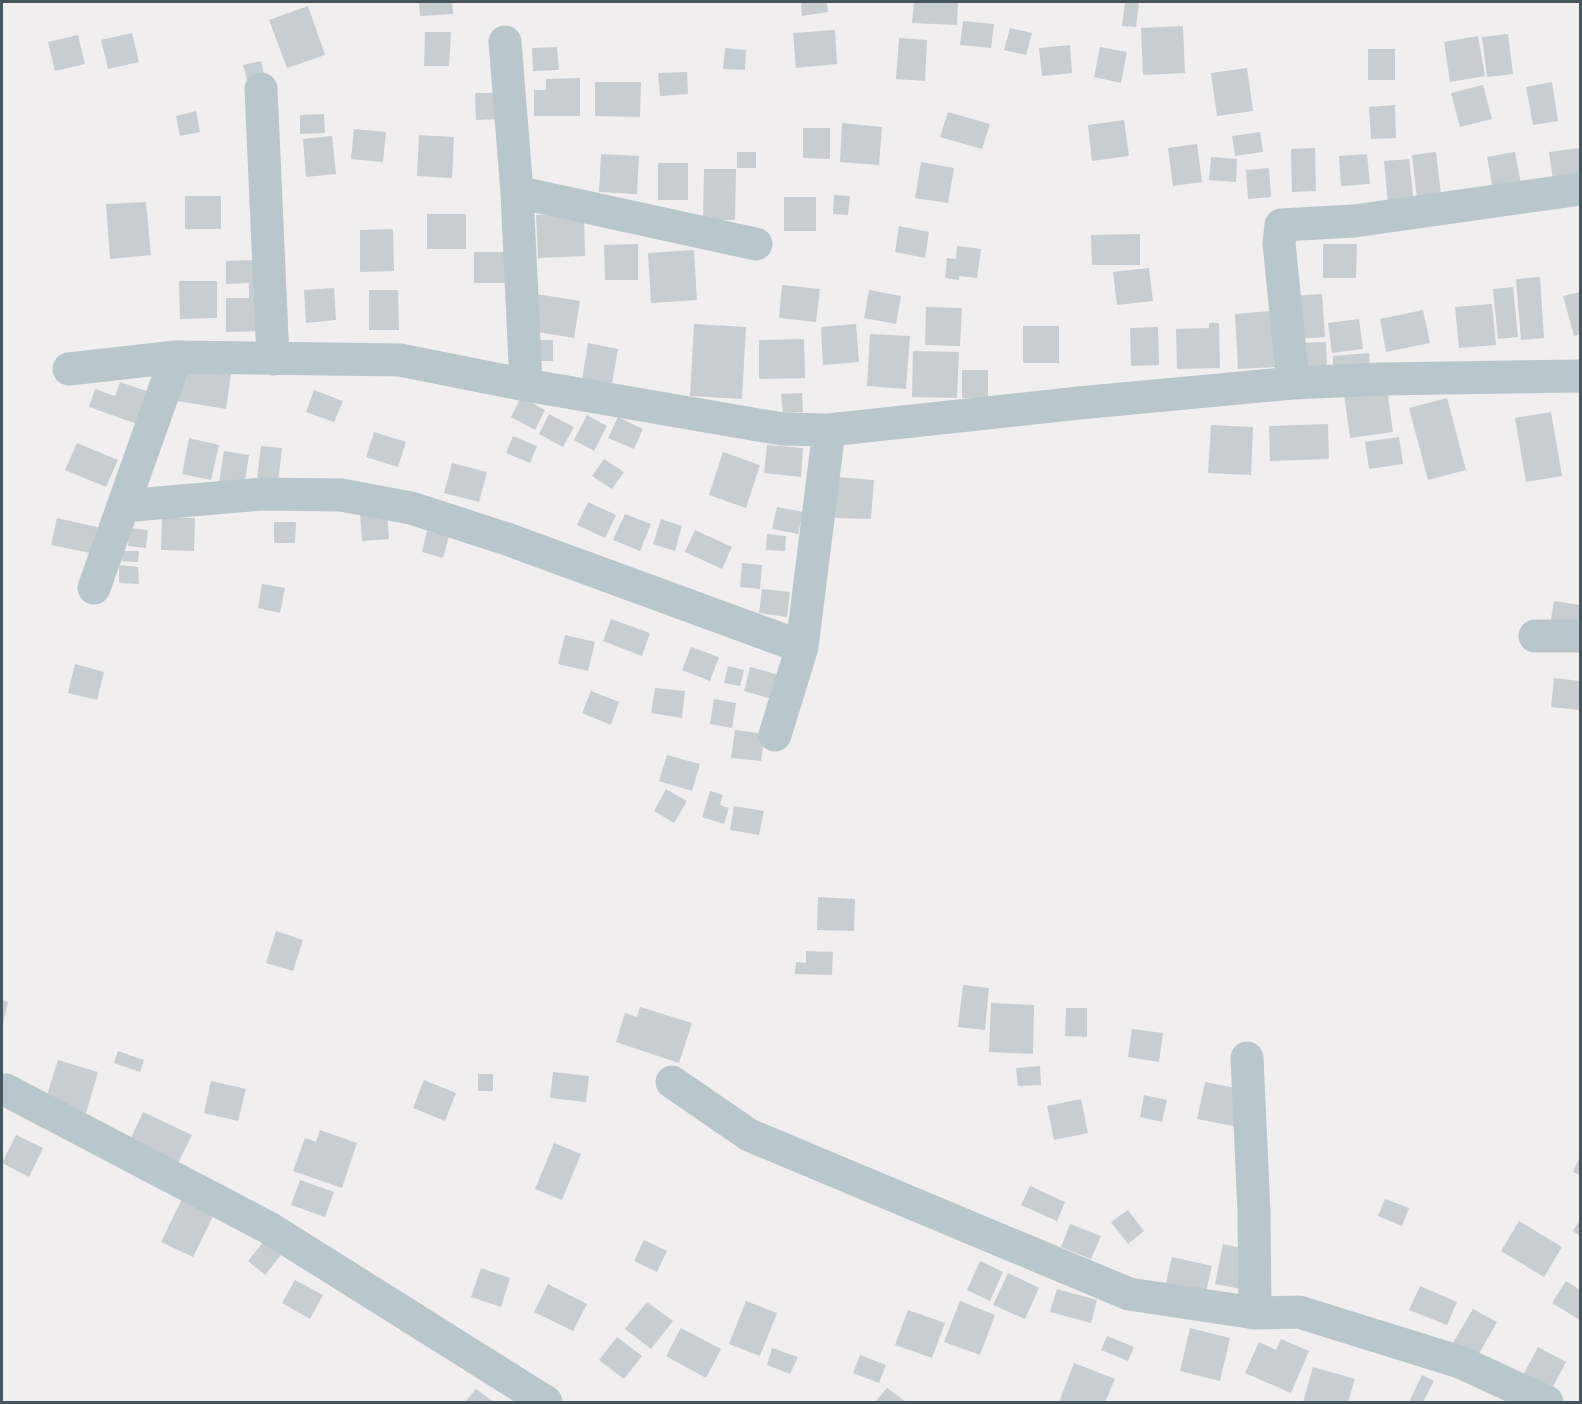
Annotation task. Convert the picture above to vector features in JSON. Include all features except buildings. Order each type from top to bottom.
[{"type":"street","points":[[505,42],[517,192],[526,385]]},
{"type":"street","points":[[261,89],[273,359]]},
{"type":"street","points":[[1293,383],[1279,243],[1281,225],[1354,221],[1581,189]]},
{"type":"street","points":[[517,192],[756,244]]},
{"type":"street","points":[[94,588],[176,357]]},
{"type":"street","points":[[69,369],[176,357],[400,360],[526,385],[782,429],[829,430],[1293,383],[1382,379],[1581,376]]},
{"type":"street","points":[[775,735],[802,647],[829,430]]},
{"type":"street","points":[[123,506],[262,494],[341,495],[411,508],[507,539],[802,647]]},
{"type":"street","points":[[1535,636],[1581,636]]},
{"type":"street","points":[[1247,1058],[1254,1212],[1255,1313]]},
{"type":"street","points":[[672,1082],[749,1135],[1128,1294],[1255,1313],[1299,1312],[1460,1362],[1547,1402]]},
{"type":"street","points":[[6,1090],[269,1228],[546,1402]]}]
